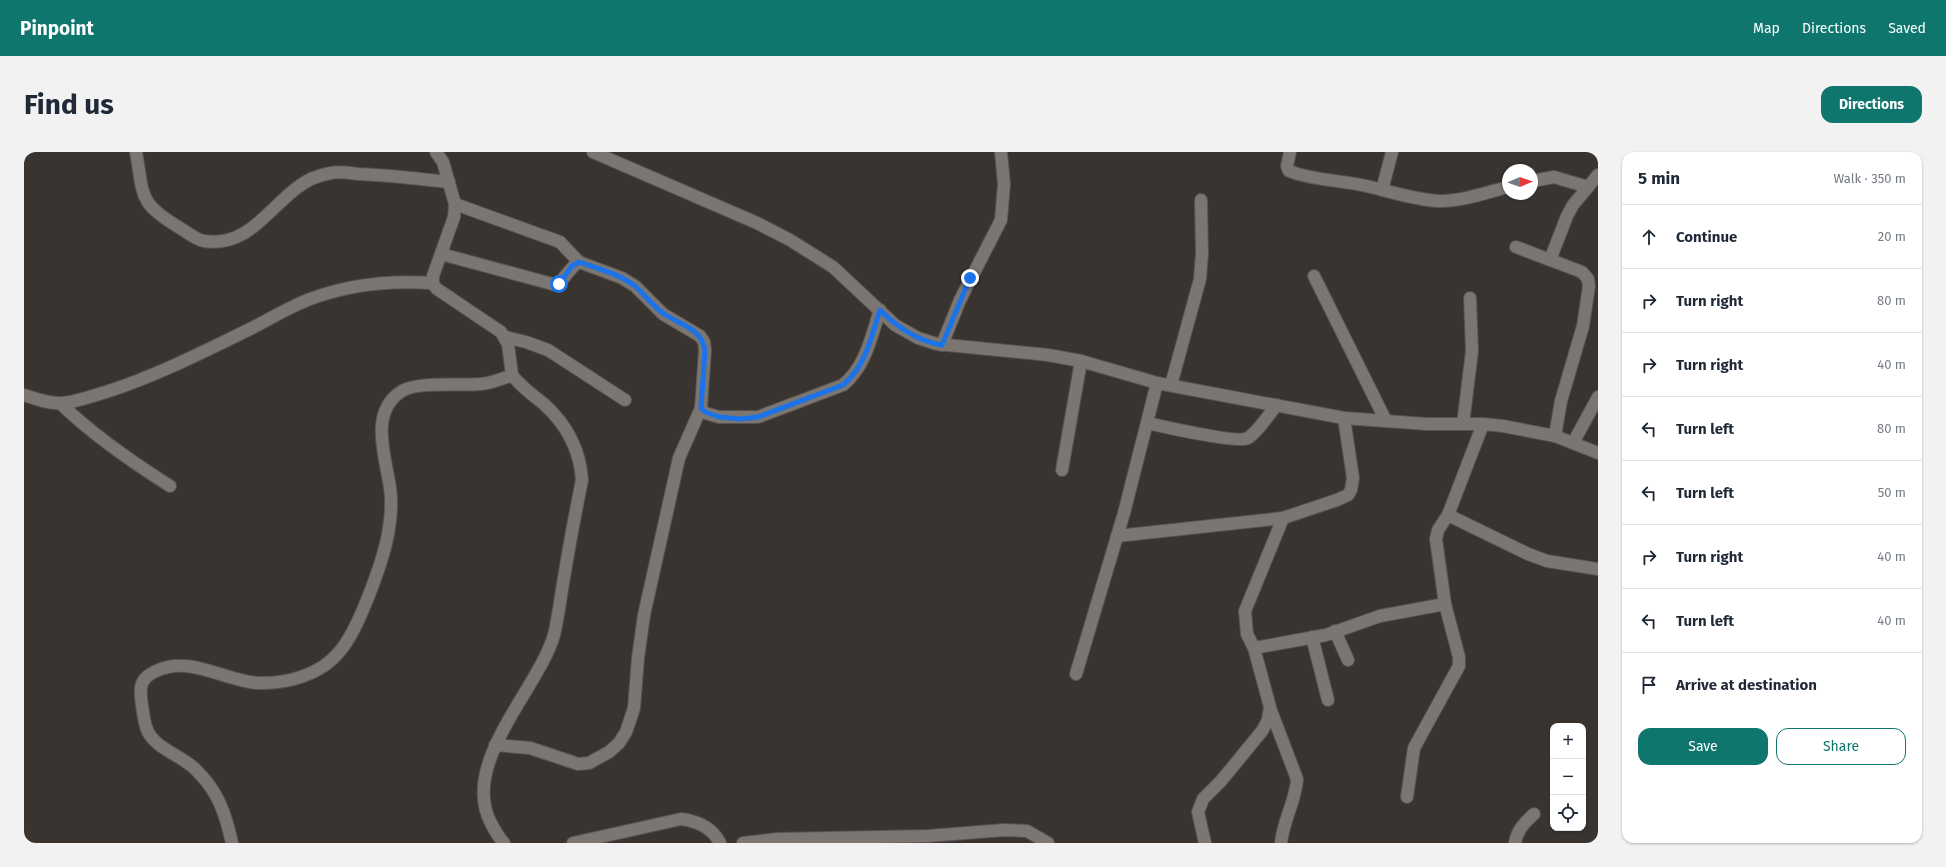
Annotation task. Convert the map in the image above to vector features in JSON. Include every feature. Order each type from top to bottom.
[{"type":"street","points":[[136,152],[140,185],[148,204],[161,217],[203,241],[224,241],[243,234],[267,217],[297,187],[315,177],[332,172],[393,175],[449,182]]},
{"type":"street","points":[[24,395],[42,401],[61,404],[80,400],[134,383],[309,300],[341,289],[371,283],[400,281],[432,283],[433,276],[454,217],[455,204],[443,162],[436,152]]},
{"type":"street","points":[[593,152],[757,223],[790,240],[833,267],[895,325],[918,338],[942,345],[1048,354],[1081,361],[1157,383],[1344,418],[1427,424],[1483,424],[1503,426],[1555,436],[1598,453]]},
{"type":"street","points":[[942,345],[960,300],[1001,220],[1004,184],[1001,152]]},
{"type":"street","points":[[1290,152],[1287,166],[1289,172],[1302,176],[1440,201],[1452,200],[1502,188]]},
{"type":"street","points":[[1382,190],[1392,152]]},
{"type":"street","points":[[1550,260],[1567,216],[1573,205],[1598,175]]},
{"type":"street","points":[[1538,180],[1554,177],[1588,187]]},
{"type":"street","points":[[1171,385],[1200,280],[1202,253],[1201,200]]},
{"type":"street","points":[[455,204],[560,242],[579,262],[628,282],[663,314],[700,336],[704,342],[705,350],[701,408],[680,458],[644,614],[638,658],[634,708],[626,732],[619,743],[609,752],[596,760],[578,764],[530,748],[495,745]]},
{"type":"street","points":[[1516,247],[1582,272],[1588,279],[1589,286],[1583,326],[1561,401],[1555,436]]},
{"type":"street","points":[[441,254],[556,285],[562,282],[569,270],[579,262]]},
{"type":"street","points":[[433,276],[433,284],[437,289],[497,328],[506,337],[512,375],[560,420],[576,447],[581,463],[582,480],[559,611],[553,636],[547,654],[495,745],[486,777],[485,807],[492,826],[499,838],[504,843]]},
{"type":"street","points":[[1314,276],[1386,421]]},
{"type":"street","points":[[1463,424],[1472,351],[1470,298]]},
{"type":"street","points":[[701,408],[705,412],[719,417],[740,419],[758,417],[843,385],[853,377],[861,365],[880,310]]},
{"type":"street","points":[[506,337],[548,350],[625,400]]},
{"type":"street","points":[[1062,470],[1081,361]]},
{"type":"street","points":[[232,843],[228,823],[219,802],[206,782],[191,765],[163,747],[148,733],[141,701],[141,688],[146,677],[168,666],[183,665],[243,680],[257,682],[282,682],[303,677],[325,665],[337,655],[349,641],[374,582],[389,531],[391,499],[380,432],[384,413],[391,399],[403,390],[419,386],[483,384],[512,375]]},
{"type":"street","points":[[1076,674],[1117,536],[1157,383]]},
{"type":"street","points":[[1573,443],[1598,397]]},
{"type":"street","points":[[61,404],[77,419],[131,461],[170,486]]},
{"type":"street","points":[[1147,423],[1230,439],[1245,439],[1254,433],[1277,405]]},
{"type":"street","points":[[1117,536],[1283,518],[1348,495],[1351,490],[1353,478],[1344,418]]},
{"type":"street","points":[[1407,797],[1414,748],[1459,666],[1459,657],[1446,604],[1436,539],[1438,530],[1448,515],[1483,424]]},
{"type":"street","points":[[1448,515],[1521,551],[1546,561],[1598,569]]},
{"type":"street","points":[[1281,843],[1286,817],[1297,779],[1270,707],[1254,648],[1247,634],[1245,612],[1283,518]]},
{"type":"street","points":[[1254,648],[1335,632],[1380,616],[1446,604]]},
{"type":"street","points":[[1335,632],[1348,660]]},
{"type":"street","points":[[1312,637],[1328,700]]},
{"type":"street","points":[[1205,843],[1198,812],[1203,800],[1262,732],[1268,720],[1270,707]]},
{"type":"street","points":[[1515,843],[1519,831],[1525,821],[1534,814]]},
{"type":"street","points":[[573,843],[681,819],[694,820],[707,828],[720,843]]},
{"type":"street","points":[[743,843],[778,839],[928,836],[1004,830],[1027,831],[1048,843]]},
{"type":"route","points":[[559,284],[562,282],[566,273],[572,266],[579,262],[622,278],[634,286],[663,314],[694,331],[704,342],[705,350],[701,408],[710,415],[740,419],[758,417],[843,385],[853,377],[861,365],[880,310],[895,325],[918,338],[942,345],[970,278]]}]
